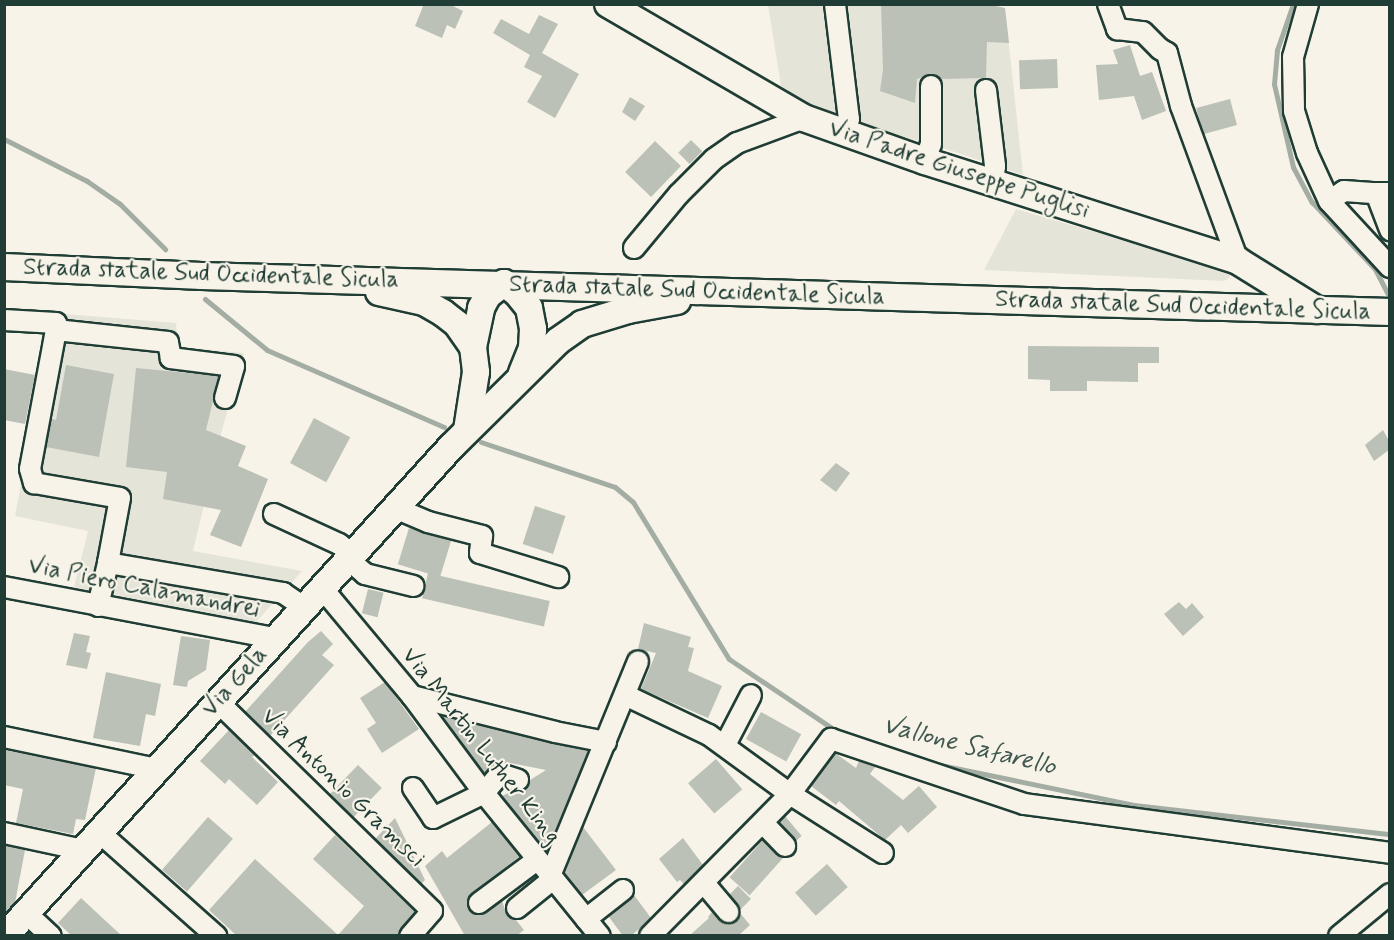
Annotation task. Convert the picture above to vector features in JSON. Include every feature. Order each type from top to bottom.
[{"type":"main road","name":"Via Padre Giuseppe Puglisi","points":[[608,4],[804,118],[925,160],[1238,261],[1320,311]]},
{"type":"main road","name":"Strada statale Sud Occidentale Sicula","points":[[4,267],[1388,312]]},
{"type":"main road","points":[[299,278],[424,302],[444,313],[457,324],[473,347]]},
{"type":"main road","points":[[467,430],[476,372],[473,347],[481,308],[488,295],[504,283],[517,293],[529,308],[533,329],[532,348],[521,377]]},
{"type":"main road","name":"Via Gela","points":[[5,936],[274,638],[467,430],[558,341],[582,324],[628,309],[727,292]]},
{"type":"street","points":[[835,4],[849,119],[841,132]]},
{"type":"street","points":[[1108,4],[1118,29],[1143,32],[1167,53],[1181,106],[1238,261]]},
{"type":"street","points":[[1308,4],[1293,57],[1291,85],[1294,111],[1307,153],[1329,201],[1389,267]]},
{"type":"street","points":[[925,160],[932,144],[931,86]]},
{"type":"street","points":[[986,90],[995,166],[993,182]]},
{"type":"street","points":[[634,248],[680,194],[714,159],[737,143],[804,118]]},
{"type":"street","points":[[1329,201],[1344,191],[1383,193],[1389,230]]},
{"type":"street","points":[[4,320],[56,323],[30,469],[34,483],[120,498],[98,606]]},
{"type":"street","points":[[56,330],[168,342],[171,358],[234,366],[225,398]]},
{"type":"street","points":[[395,508],[428,522],[482,536],[480,554],[558,577]]},
{"type":"street","points":[[274,514],[339,544],[365,574],[414,586]]},
{"type":"street","points":[[108,563],[283,593],[304,607]]},
{"type":"street","name":"Via Piero Calamandrei","points":[[4,587],[274,638]]},
{"type":"street","name":"Via Martin Luther King","points":[[322,588],[412,696],[484,793],[600,936]]},
{"type":"street","points":[[517,908],[552,877],[638,661]]},
{"type":"street","points":[[625,694],[725,745],[790,794],[883,853]]},
{"type":"street","points":[[725,745],[751,695]]},
{"type":"street","points":[[412,696],[555,732],[606,742]]},
{"type":"street","name":"Via Antonio Gramsci","points":[[218,702],[432,911],[410,936]]},
{"type":"street","points":[[4,737],[157,769]]},
{"type":"street","points":[[650,936],[790,794],[831,739],[1024,804],[1389,853]]},
{"type":"street","points":[[413,788],[433,818],[484,793],[500,774],[518,780]]},
{"type":"street","points":[[763,823],[785,846]]},
{"type":"street","points":[[4,833],[91,841],[216,936]]},
{"type":"street","points":[[479,903],[537,860]]},
{"type":"street","points":[[704,883],[728,912]]},
{"type":"street","points":[[586,919],[623,890]]},
{"type":"street","points":[[1339,936],[1389,894]]},
{"type":"street","points":[[26,912],[51,936]]},
{"type":"shaded area","points":[[986,4],[1005,8],[1023,175],[931,144],[815,111],[781,86],[768,5]]},
{"type":"shaded area","points":[[1016,209],[1225,270],[1230,274],[1229,278],[1224,281],[984,270]]},
{"type":"shaded area","points":[[53,313],[176,323],[178,347],[244,353],[222,430],[193,551],[302,571],[256,622],[74,587],[88,531],[15,516]]},
{"type":"building","points":[[424,4],[449,4],[463,11],[455,29],[447,25],[442,38],[415,26]]},
{"type":"building","points":[[881,4],[986,4],[1005,8],[1009,43],[987,42],[986,78],[940,79],[930,74],[917,79],[915,103],[880,91],[883,70]]},
{"type":"building","points":[[539,15],[558,24],[542,53],[579,74],[555,118],[527,102],[542,76],[524,67],[530,55],[493,33],[501,19],[529,34]]},
{"type":"building","points":[[1130,45],[1140,76],[1152,72],[1166,111],[1142,120],[1134,96],[1099,100],[1096,65],[1118,64],[1113,50]]},
{"type":"building","points":[[1057,59],[1058,88],[1020,89],[1019,60]]},
{"type":"building","points":[[630,97],[645,106],[635,121],[622,112]]},
{"type":"building","points":[[1230,99],[1237,125],[1203,134],[1196,108]]},
{"type":"building","points":[[691,140],[702,151],[690,164],[678,153]]},
{"type":"building","points":[[655,141],[681,166],[651,197],[625,172]]},
{"type":"building","points":[[1028,346],[1159,347],[1159,363],[1138,363],[1138,382],[1087,381],[1087,391],[1050,391],[1050,380],[1028,379]]},
{"type":"building","points":[[66,365],[114,374],[99,457],[46,447],[52,419],[56,420]]},
{"type":"building","points":[[136,368],[219,376],[206,430],[246,446],[238,466],[268,479],[241,547],[210,535],[221,510],[163,499],[167,472],[126,467]]},
{"type":"building","points":[[4,369],[35,375],[25,424],[4,420]]},
{"type":"building","points":[[314,418],[350,437],[326,482],[290,463]]},
{"type":"building","points":[[1383,430],[1389,441],[1389,450],[1374,461],[1365,445]]},
{"type":"building","points":[[836,463],[850,473],[836,492],[820,480]]},
{"type":"building","points":[[535,506],[565,516],[553,554],[523,544]]},
{"type":"building","points":[[409,528],[451,541],[440,577],[398,564]]},
{"type":"building","points":[[428,573],[550,601],[544,626],[422,598]]},
{"type":"building","points":[[368,589],[384,593],[377,617],[362,613]]},
{"type":"building","points":[[1179,602],[1186,609],[1192,603],[1204,617],[1183,636],[1164,614]]},
{"type":"building","points":[[644,623],[691,637],[688,647],[694,648],[688,671],[722,686],[708,718],[641,689],[656,653],[638,649]]},
{"type":"building","points":[[321,631],[333,644],[322,655],[334,665],[270,736],[245,712],[308,642]]},
{"type":"building","points":[[74,633],[90,636],[86,652],[91,653],[87,669],[66,665]]},
{"type":"building","points":[[181,636],[210,640],[206,670],[188,681],[187,687],[173,685]]},
{"type":"building","points":[[106,672],[161,684],[155,716],[146,714],[140,746],[93,738]]},
{"type":"building","points":[[385,682],[419,729],[382,753],[367,729],[376,723],[360,698]]},
{"type":"building","points":[[761,712],[801,734],[786,761],[746,739]]},
{"type":"building","points":[[442,716],[588,751],[548,849],[545,849],[502,796],[512,791],[525,789],[530,780],[546,770],[495,760],[485,774]]},
{"type":"building","points":[[229,730],[278,782],[257,805],[229,779],[225,784],[200,761]]},
{"type":"building","points":[[4,750],[96,768],[85,820],[76,819],[73,834],[16,823],[23,789],[4,785]]},
{"type":"building","points":[[835,753],[856,768],[859,761],[875,767],[870,774],[903,800],[919,786],[937,807],[908,833],[901,825],[885,840],[839,801],[836,805],[811,786]]},
{"type":"building","points":[[716,759],[742,789],[714,813],[688,783]]},
{"type":"building","points":[[358,765],[382,788],[353,817],[330,794]]},
{"type":"building","points":[[785,816],[802,836],[795,842],[778,822]]},
{"type":"building","points":[[208,817],[233,839],[187,891],[162,870]]},
{"type":"building","points":[[395,818],[425,880],[421,884],[375,839]]},
{"type":"building","points":[[492,822],[520,856],[472,893],[467,905],[474,914],[481,915],[502,901],[507,915],[516,920],[524,930],[516,936],[465,936],[425,866],[442,851],[447,858]]},
{"type":"building","points":[[583,827],[616,870],[582,895],[565,873]]},
{"type":"building","points":[[335,835],[415,912],[401,928],[398,936],[237,936],[209,910],[255,859],[338,935],[364,906],[313,859]]},
{"type":"building","points":[[683,838],[703,865],[684,884],[680,880],[677,882],[659,859]]},
{"type":"building","points":[[763,840],[783,858],[750,895],[730,877]]},
{"type":"building","points":[[4,845],[25,850],[15,903],[4,914]]},
{"type":"building","points":[[827,864],[848,887],[816,916],[795,893]]},
{"type":"building","points":[[738,886],[751,899],[740,910],[729,895]]},
{"type":"building","points":[[634,895],[651,918],[631,936],[623,936],[609,917]]},
{"type":"building","points":[[81,898],[122,936],[72,936],[58,923]]},
{"type":"building","points":[[712,912],[723,923],[729,924],[736,921],[740,913],[750,925],[738,936],[689,936],[709,918]]},
{"type":"waterway","points":[[1293,4],[1277,50],[1274,84],[1293,167],[1312,202],[1375,269],[1390,298]]},
{"type":"waterway","name":"Vallone Safarello","points":[[4,139],[87,181],[120,204],[165,249]]},
{"type":"waterway","name":"Vallone Safarello","points":[[205,299],[267,350],[444,427]]},
{"type":"waterway","name":"Vallone Safarello","points":[[481,442],[615,487],[633,502],[729,659],[839,733]]},
{"type":"waterway","name":"Vallone Safarello","points":[[931,763],[1134,805],[1390,834]]}]
